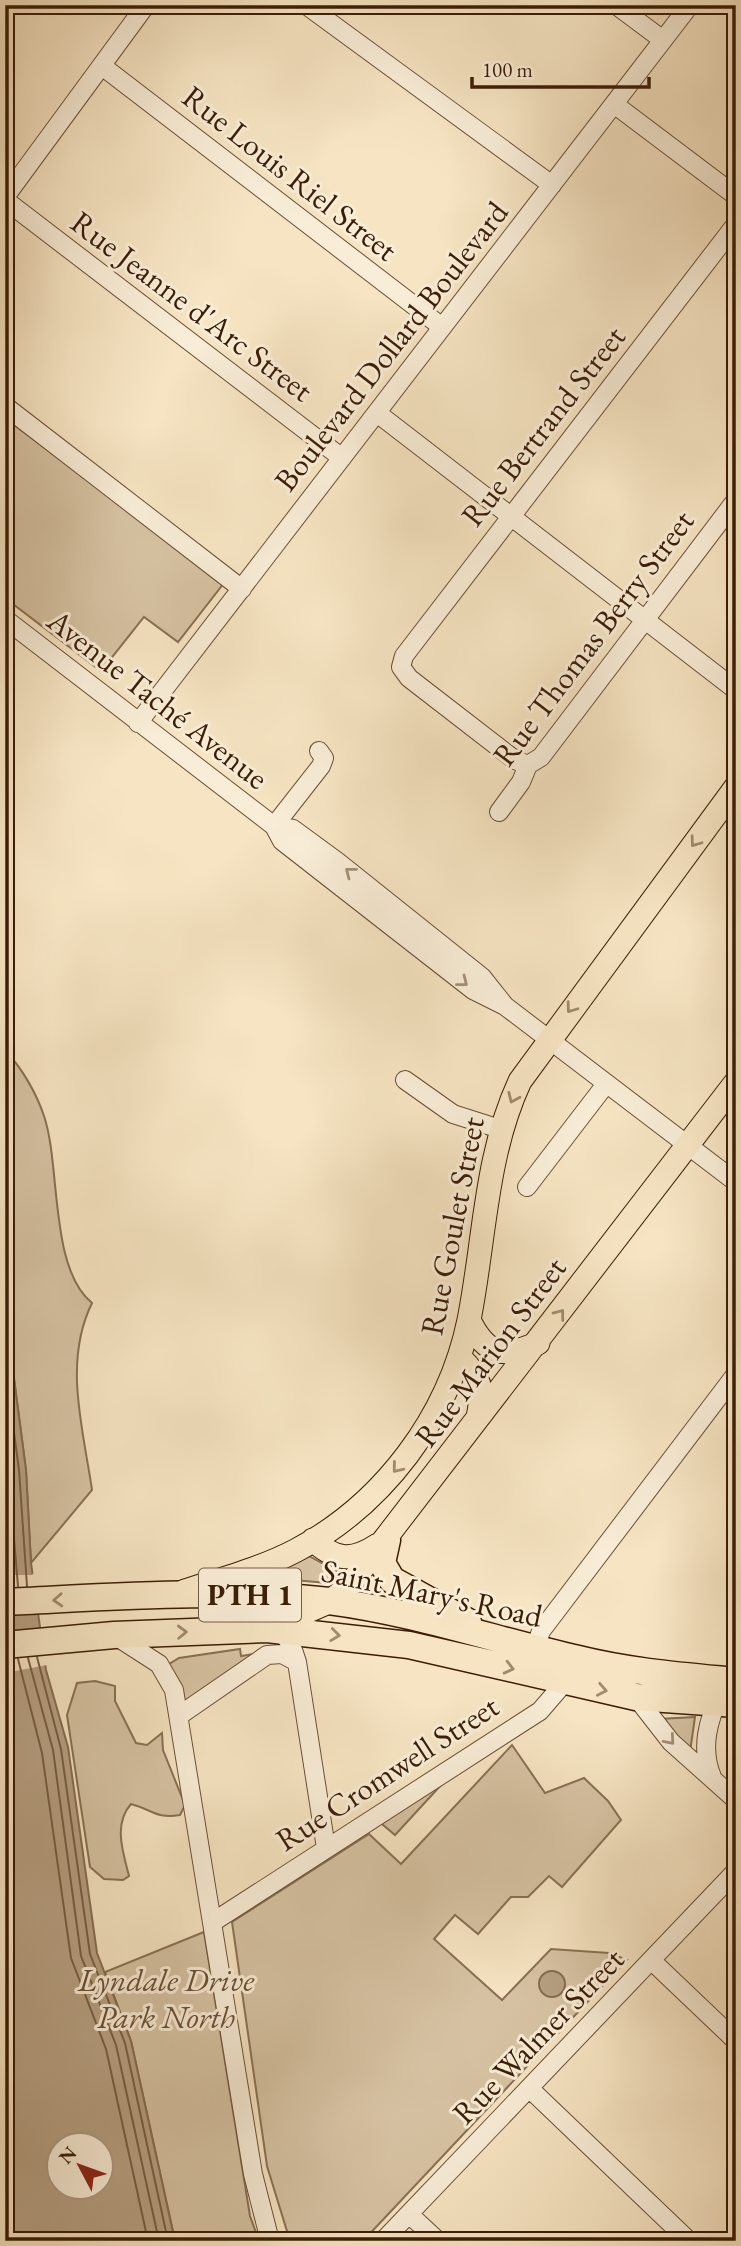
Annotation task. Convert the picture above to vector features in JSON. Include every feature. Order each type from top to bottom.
[{"type":"highway","points":[[387,1540],[382,1563],[392,1580],[447,1608],[486,1635]]},
{"type":"highway","name":"Saint Mary's Road","points":[[5,1602],[245,1594],[331,1601],[437,1622],[535,1648],[573,1671],[636,1697],[730,1687]]},
{"type":"highway","points":[[409,1644],[437,1622]]},
{"type":"highway","name":"Saint Mary's Road","points":[[114,1635],[274,1630],[409,1644],[573,1671],[640,1672],[730,1687]]},
{"type":"highway","name":"PTH 1","points":[[5,1645],[114,1635]]},
{"type":"main road","name":"Rue Goulet Street","points":[[169,1595],[259,1567],[313,1540],[355,1511],[400,1464],[435,1411],[459,1357],[468,1320],[500,1129],[520,1081],[736,787]]},
{"type":"main road","name":"Rue Marion Street","points":[[274,1630],[331,1601],[348,1587],[387,1540],[736,1082]]},
{"type":"main road","points":[[468,1320],[477,1338],[494,1351],[522,1350],[538,1343]]},
{"type":"main road","points":[[459,1357],[480,1382],[481,1402],[477,1420]]},
{"type":"main road","points":[[313,1540],[331,1555],[347,1558],[361,1556],[387,1540]]},
{"type":"street","points":[[5,199],[146,5]]},
{"type":"street","points":[[306,5],[552,185]]},
{"type":"street","points":[[616,5],[663,40]]},
{"type":"street","name":"Boulevard Dollard Boulevard","points":[[138,723],[690,5]]},
{"type":"street","name":"Rue Louis Riel Street","points":[[102,66],[443,327]]},
{"type":"street","points":[[614,104],[736,196]]},
{"type":"street","name":"Rue Jeanne d'Arc Street","points":[[5,199],[342,458]]},
{"type":"street","name":"Rue Bertrand Street","points":[[528,765],[515,760],[409,678],[401,667],[406,652],[736,224]]},
{"type":"street","points":[[5,406],[242,589]]},
{"type":"street","points":[[377,413],[736,690]]},
{"type":"street","name":"Rue Thomas Berry Street","points":[[499,813],[521,782],[528,765],[541,757],[736,500]]},
{"type":"street","name":"Avenue Taché Avenue","points":[[5,619],[274,826],[282,841],[482,977],[505,1006],[736,1182]]},
{"type":"street","points":[[274,826],[321,766],[324,758],[319,751]]},
{"type":"street","points":[[405,1080],[453,1114],[500,1129]]},
{"type":"street","points":[[527,1187],[607,1084]]},
{"type":"street","points":[[535,1648],[541,1631],[736,1374]]},
{"type":"street","points":[[274,1630],[291,1644],[298,1662],[326,1848]]},
{"type":"street","points":[[114,1635],[163,1668],[173,1685],[253,2174],[270,2241]]},
{"type":"street","points":[[180,1715],[267,1655],[279,1653],[298,1662]]},
{"type":"street","name":"Rue Cromwell Street","points":[[213,1922],[540,1711],[573,1671]]},
{"type":"street","points":[[712,1777],[705,1760],[705,1746],[730,1687]]},
{"type":"street","points":[[636,1697],[671,1742],[736,1800]]},
{"type":"street","name":"Rue Walmer Street","points":[[383,2241],[736,1871]]},
{"type":"street","points":[[651,1960],[736,2041]]},
{"type":"street","points":[[529,2088],[689,2241]]},
{"type":"street","points":[[409,2214],[438,2241]]},
{"type":"green space","points":[[5,418],[224,583],[178,642],[144,617],[101,671],[5,598]]},
{"type":"green space","points":[[5,1051],[28,1082],[44,1116],[53,1161],[62,1242],[78,1287],[92,1303],[78,1348],[77,1372],[80,1419],[92,1490],[31,1563],[26,1470],[5,1310]]},
{"type":"green space","points":[[309,1556],[345,1576],[338,1584],[272,1578],[271,1574]]},
{"type":"green space","points":[[240,1649],[241,1656],[254,1654],[184,1703],[166,1666],[179,1658]]},
{"type":"green space","points":[[95,1681],[115,1686],[115,1701],[136,1743],[147,1745],[162,1733],[163,1750],[185,1805],[180,1815],[165,1816],[131,1804],[125,1812],[121,1829],[122,1848],[129,1876],[123,1880],[104,1879],[90,1867],[67,1715],[77,1683]]},
{"type":"green space","points":[[695,1717],[690,1752],[659,1719]]},
{"type":"green space","points":[[512,1745],[545,1793],[584,1778],[608,1801],[621,1820],[562,1887],[549,1876],[528,1897],[511,1897],[478,1934],[455,1915],[434,1939],[502,2000],[551,1949],[609,1953],[627,1960],[363,2241],[290,2241],[267,2166],[232,1922],[369,1834],[401,1864]]},
{"type":"green space","points":[[442,1784],[395,1835],[382,1824],[381,1822]]},
{"type":"green space","name":"Lyndale Drive Park North","points":[[204,1932],[250,2216],[259,2241],[175,2241],[131,2041],[105,1972]]},
{"type":"water","points":[[5,1310],[26,1470],[31,1563],[46,1670],[68,1747],[97,1953],[131,2041],[175,2241],[5,2241]]},
{"type":"water","points":[[552,1971],[561,1975],[565,1984],[561,1993],[552,1997],[543,1993],[539,1984],[543,1975]]},
{"type":"pier","points":[[36,1570],[41,1612],[5,1613],[5,1575],[32,1575]]},
{"type":"pier","points":[[44,1628],[49,1670],[47,1665],[5,1673],[5,1632]]}]
